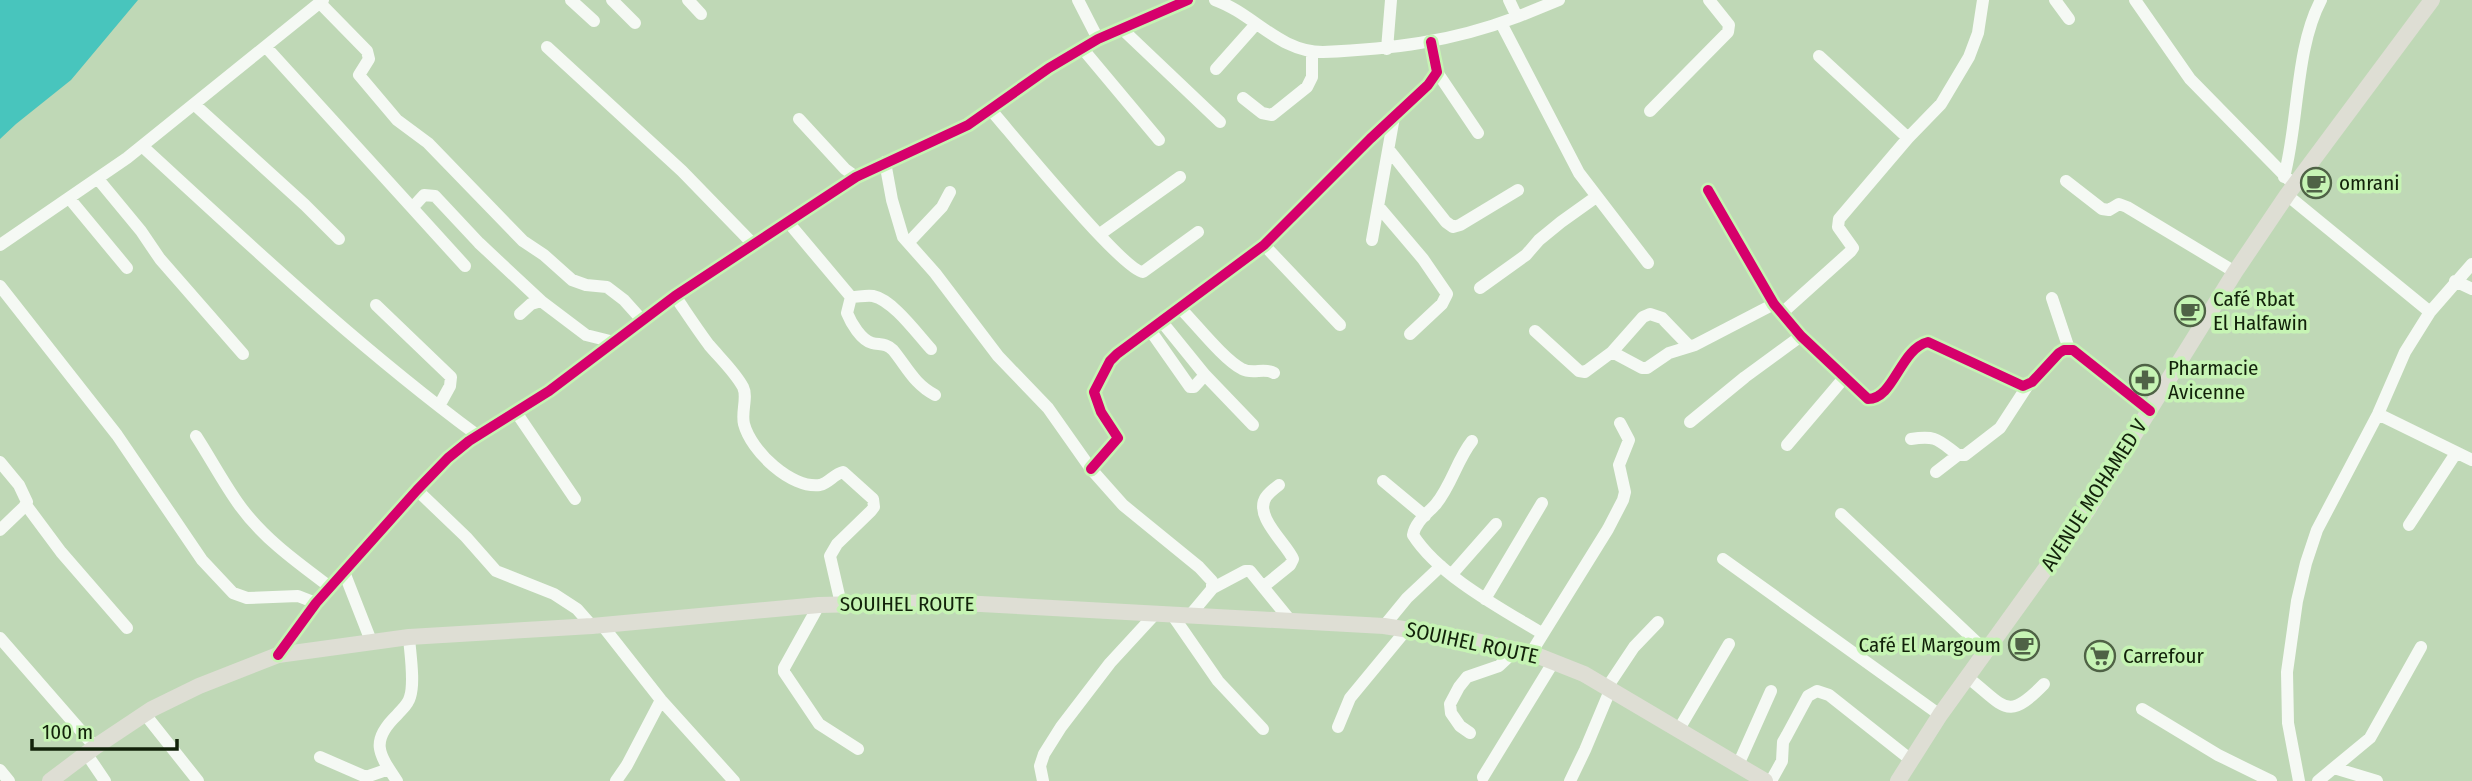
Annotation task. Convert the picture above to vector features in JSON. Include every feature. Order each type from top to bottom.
[{"type":"main road","name":"AVENUE MOHAMED V","points":[[1898,781],[1940,715],[2087,511],[2288,186],[2432,0]]},
{"type":"main road","name":"SOUIHEL ROUTE","points":[[50,781],[144,713],[199,686],[278,655],[409,637],[597,625],[819,605],[943,601],[1384,626],[1524,652],[1610,687],[1768,781]]},
{"type":"street","points":[[571,0],[594,21]]},
{"type":"street","points":[[612,0],[635,23]]},
{"type":"street","points":[[688,0],[701,14]]},
{"type":"street","points":[[1078,0],[1098,39]]},
{"type":"street","points":[[278,655],[316,603],[457,449],[549,391],[675,296],[856,177],[968,125],[1049,68],[1098,39],[1188,0]]},
{"type":"street","points":[[1215,0],[1289,46],[1312,52],[1387,49],[1431,42],[1500,23],[1559,0]]},
{"type":"street","points":[[1387,49],[1391,0]]},
{"type":"street","points":[[1509,0],[1517,17]]},
{"type":"street","points":[[1650,111],[1730,29],[1709,0]]},
{"type":"street","points":[[1612,352],[1647,368],[1669,352],[1778,308],[1851,251],[1851,243],[1838,227],[1839,219],[1908,138],[1941,104],[1969,57],[1978,33],[1983,0]]},
{"type":"street","points":[[2055,0],[2069,19]]},
{"type":"street","points":[[2135,0],[2190,79],[2288,186],[2430,312]]},
{"type":"street","points":[[2288,186],[2308,30],[2321,0]]},
{"type":"street","points":[[0,245],[142,146],[322,1],[367,51],[369,59],[359,75],[397,120],[428,143],[523,241],[572,280],[586,285],[600,284],[607,287],[624,300],[642,320]]},
{"type":"street","points":[[1500,23],[1570,157],[1648,263]]},
{"type":"street","points":[[1216,69],[1255,24]]},
{"type":"street","points":[[1121,28],[1220,122]]},
{"type":"street","points":[[1431,42],[1437,72],[1479,133]]},
{"type":"street","points":[[265,47],[465,266]]},
{"type":"street","points":[[547,47],[682,171],[753,244]]},
{"type":"street","points":[[1082,48],[1159,140]]},
{"type":"street","points":[[1243,98],[1262,113],[1272,115],[1307,87],[1312,77],[1312,52]]},
{"type":"street","points":[[1819,56],[1908,138]]},
{"type":"street","points":[[1091,469],[1118,438],[1101,412],[1094,392],[1110,361],[1264,245],[1428,85],[1437,72]]},
{"type":"street","points":[[195,104],[339,239]]},
{"type":"street","points":[[990,109],[1100,234],[1140,272],[1198,232]]},
{"type":"street","points":[[799,119],[845,169],[856,177]]},
{"type":"street","points":[[1372,240],[1389,150],[1390,120]]},
{"type":"street","points":[[142,146],[295,286],[410,385],[477,435]]},
{"type":"street","points":[[1389,150],[1453,227],[1517,190]]},
{"type":"street","points":[[885,162],[899,229],[909,242],[998,356],[1048,408],[1091,469],[1135,517],[1199,566],[1212,581],[1213,588]]},
{"type":"street","points":[[1100,234],[1180,177]]},
{"type":"street","points":[[98,178],[160,259],[243,354]]},
{"type":"street","points":[[2066,181],[2102,209],[2109,210],[2119,204],[2127,207],[2235,272]]},
{"type":"street","points":[[1708,190],[1778,308],[1801,336],[1864,396],[1874,399],[1885,390],[1910,352],[1928,342],[2012,382],[2028,386]]},
{"type":"street","points":[[909,242],[942,207],[950,192]]},
{"type":"street","points":[[412,207],[424,195],[435,196],[479,243],[541,301],[586,335],[614,342]]},
{"type":"street","points":[[1480,288],[1526,255],[1560,222],[1597,197]]},
{"type":"street","points":[[69,198],[127,268]]},
{"type":"street","points":[[1378,206],[1423,259],[1447,293],[1443,304],[1410,334]]},
{"type":"street","points":[[788,222],[851,297]]},
{"type":"street","points":[[1264,245],[1340,325]]},
{"type":"street","points":[[2299,781],[2287,707],[2287,672],[2297,601],[2317,530],[2378,414],[2405,352],[2430,312],[2472,264]]},
{"type":"street","points":[[2455,281],[2472,289]]},
{"type":"street","points":[[0,286],[117,435],[202,560],[229,589],[247,598],[298,596],[316,603]]},
{"type":"street","points":[[675,296],[707,343],[742,386],[745,395],[742,408],[745,426],[757,449],[797,482],[822,484],[844,472],[873,499],[874,506],[871,511],[837,544],[830,556],[841,604]]},
{"type":"street","points":[[851,297],[871,296],[881,299],[931,349]]},
{"type":"street","points":[[851,297],[847,313],[860,334],[869,342],[890,348],[915,382],[935,395]]},
{"type":"street","points":[[2052,298],[2070,349]]},
{"type":"street","points":[[520,314],[531,304],[541,301]]},
{"type":"street","points":[[376,305],[451,377],[450,386],[439,406]]},
{"type":"street","points":[[1181,309],[1235,365],[1251,373],[1268,370],[1274,373]]},
{"type":"street","points":[[1535,331],[1583,372],[1612,352],[1643,317],[1650,314],[1662,318],[1689,346]]},
{"type":"street","points":[[1162,322],[1205,375],[1253,425]]},
{"type":"street","points":[[1150,330],[1190,387],[1194,387],[1205,375]]},
{"type":"street","points":[[1690,422],[1801,336]]},
{"type":"street","points":[[1911,439],[1928,436],[1958,455],[1965,455],[1996,433],[2028,386],[2059,353],[2070,349],[2150,411]]},
{"type":"street","points":[[1787,446],[1844,378]]},
{"type":"street","points":[[516,412],[575,499]]},
{"type":"street","points":[[2378,414],[2472,460]]},
{"type":"street","points":[[1470,733],[1460,726],[1451,713],[1450,704],[1459,687],[1467,677],[1499,666],[1524,652],[1543,634],[1608,529],[1625,492],[1619,465],[1629,440],[1620,423]]},
{"type":"street","points":[[196,436],[239,504],[254,522],[292,559],[330,587]]},
{"type":"street","points":[[1472,441],[1461,457],[1459,467],[1445,492],[1415,527],[1413,535],[1441,566],[1485,599],[1543,634]]},
{"type":"street","points":[[2409,525],[2456,453]]},
{"type":"street","points":[[1936,472],[1958,455]]},
{"type":"street","points":[[0,462],[19,485],[26,505],[61,552],[127,628]]},
{"type":"street","points":[[1383,481],[1425,516]]},
{"type":"street","points":[[1264,587],[1290,565],[1293,559],[1270,526],[1263,505],[1266,497],[1279,485]]},
{"type":"street","points":[[417,490],[466,537],[496,571],[554,594],[597,625],[734,781]]},
{"type":"street","points":[[1485,599],[1542,503]]},
{"type":"street","points":[[0,530],[26,505]]},
{"type":"street","points":[[1841,514],[1986,651]]},
{"type":"street","points":[[1452,574],[1496,524]]},
{"type":"street","points":[[1723,559],[1940,715]]},
{"type":"street","points":[[1384,626],[1407,598],[1441,566]]},
{"type":"street","points":[[1191,614],[1213,588],[1247,570],[1290,620]]},
{"type":"street","points":[[344,572],[371,641]]},
{"type":"street","points":[[819,605],[784,672],[819,724],[858,749]]},
{"type":"street","points":[[1043,781],[1040,766],[1044,754],[1061,727],[1103,670],[1164,612],[1218,681],[1263,729]]},
{"type":"street","points":[[1570,781],[1586,750],[1610,687],[1634,647],[1658,622]]},
{"type":"street","points":[[1338,727],[1350,698],[1407,629]]},
{"type":"street","points":[[397,781],[382,756],[380,736],[387,724],[407,705],[411,696],[409,637]]},
{"type":"street","points":[[0,638],[91,750],[105,781]]},
{"type":"street","points":[[1679,729],[1729,644]]},
{"type":"street","points":[[2318,781],[2370,738],[2421,647]]},
{"type":"street","points":[[1483,777],[1554,662]]},
{"type":"street","points":[[1967,677],[2007,708],[2016,708],[2028,701],[2044,684]]},
{"type":"street","points":[[1738,765],[1771,691]]},
{"type":"street","points":[[1768,781],[1782,761],[1783,742],[1808,696],[1817,691],[1829,695],[1911,760]]},
{"type":"street","points":[[616,781],[661,700]]},
{"type":"street","points":[[2142,709],[2218,755],[2271,781]]},
{"type":"street","points":[[144,713],[198,781]]},
{"type":"street","points":[[320,757],[362,776],[389,769]]},
{"type":"street","points":[[2334,768],[2377,781]]},
{"type":"street","points":[[0,770],[9,781]]},
{"type":"water","points":[[0,0],[138,0],[71,80],[0,139]]},
{"type":"cycle path","points":[[278,655],[316,603],[417,490],[469,441],[549,391],[675,296],[856,177],[968,125],[1049,68],[1098,39],[1188,0]]},
{"type":"cycle path","points":[[1091,469],[1118,438],[1101,412],[1094,392],[1110,361],[1264,245],[1428,85],[1437,72],[1431,42]]},
{"type":"cycle path","points":[[1708,190],[1774,304],[1801,336],[1868,399],[1877,397],[1884,391],[1910,354],[1918,346],[1928,342],[2023,386],[2032,382],[2059,353],[2073,350],[2150,411]]},
{"type":"place","name":"omrani","points":[[2316,183]]},
{"type":"place","name":"Café Rbat El Halfawin","points":[[2190,311]]},
{"type":"place","name":"Pharmacie Avicenne","points":[[2145,380]]},
{"type":"place","name":"Café El Margoum","points":[[2024,645]]},
{"type":"place","name":"Carrefour","points":[[2100,656]]}]
